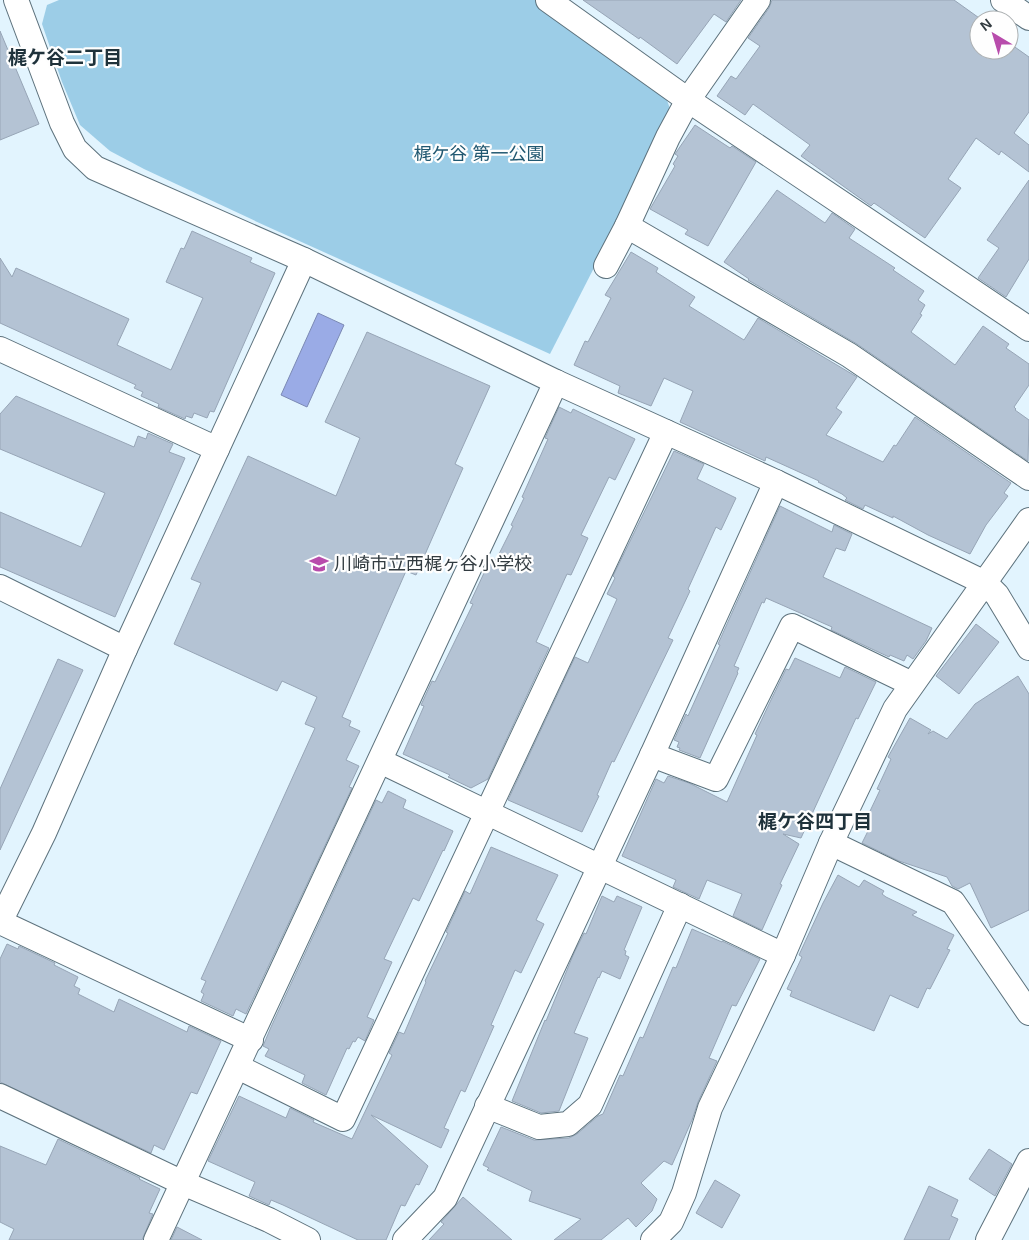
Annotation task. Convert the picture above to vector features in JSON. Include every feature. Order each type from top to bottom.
[{"type":"street","points":[[548,0],[688,100],[1029,329]]},
{"type":"street","points":[[606,266],[627,226],[668,137],[688,100],[758,0]]},
{"type":"street","points":[[1003,0],[1029,18]]},
{"type":"street","points":[[15,3],[62,123],[75,149],[95,168],[304,260],[556,382],[776,482],[985,583],[997,595],[1029,648]]},
{"type":"street","points":[[627,226],[849,355],[1029,478]]},
{"type":"street","points":[[251,1040],[0,922],[44,833],[125,649],[304,260]]},
{"type":"street","points":[[0,349],[217,449]]},
{"type":"street","points":[[156,1240],[251,1040],[556,382]]},
{"type":"street","points":[[238,1067],[343,1119],[666,432]]},
{"type":"street","points":[[405,1240],[445,1198],[598,866],[652,755],[776,482]]},
{"type":"street","points":[[654,1240],[671,1222],[684,1193],[710,1108],[783,955],[831,843],[895,709],[1029,520]]},
{"type":"street","points":[[0,586],[125,649]]},
{"type":"street","points":[[652,755],[716,779],[792,626],[912,684]]},
{"type":"street","points":[[380,760],[783,955]]},
{"type":"street","points":[[831,843],[953,902],[1029,1013]]},
{"type":"street","points":[[487,1106],[539,1127],[568,1124],[590,1105],[680,905]]},
{"type":"street","points":[[0,1096],[183,1183],[270,1220],[308,1240]]},
{"type":"street","points":[[988,1240],[1029,1161]]},
{"type":"green space","name":"梶ケ谷 第一公園","points":[[59,0],[538,0],[666,97],[672,115],[550,354],[266,226],[110,151],[80,125],[62,82],[42,24],[47,5]]},
{"type":"shaded area","points":[[318,313],[344,325],[307,407],[281,395]]},
{"type":"building","points":[[583,0],[741,0],[726,22],[714,14],[677,64]]},
{"type":"building","points":[[772,0],[954,0],[969,11],[969,60],[1019,60],[1019,50],[1029,57],[1029,112],[1014,133],[1029,145],[1029,172],[1001,151],[999,155],[976,138],[948,179],[961,188],[925,238],[874,203],[871,206],[801,156],[810,145],[753,104],[745,115],[717,96],[731,76],[736,79],[760,46],[748,38],[769,8]]},
{"type":"building","points":[[0,31],[39,124],[0,140]]},
{"type":"building","points":[[695,125],[730,148],[732,146],[756,162],[708,246],[685,234],[688,230],[650,209],[675,166],[673,164],[678,156],[675,154]]},
{"type":"building","points":[[1029,180],[1029,259],[1006,297],[978,278],[999,248],[987,240]]},
{"type":"building","points":[[777,190],[825,223],[832,213],[855,229],[849,238],[895,268],[893,270],[924,291],[918,300],[925,305],[920,314],[922,315],[911,332],[955,365],[983,326],[1009,344],[1006,348],[1029,364],[1029,385],[1014,407],[1015,410],[1029,420],[1028,461],[857,344],[748,280],[724,262]]},
{"type":"building","points":[[192,231],[252,258],[250,262],[275,273],[214,412],[210,411],[207,418],[194,413],[192,418],[186,416],[185,419],[158,407],[159,404],[141,396],[143,392],[134,388],[136,385],[0,323],[0,258],[12,277],[16,268],[129,319],[117,345],[171,370],[203,298],[166,282],[181,248],[184,249]]},
{"type":"building","points":[[631,252],[658,268],[656,272],[695,297],[689,306],[744,340],[758,318],[857,377],[836,408],[842,412],[826,435],[883,462],[915,417],[1011,483],[1004,493],[1008,496],[986,525],[970,554],[928,535],[893,516],[893,518],[865,505],[863,509],[845,500],[847,498],[842,494],[819,481],[766,457],[765,461],[680,422],[693,391],[664,378],[651,406],[618,393],[620,386],[574,365],[585,341],[588,342],[611,298],[605,295]]},
{"type":"building","points":[[367,332],[490,386],[455,464],[463,468],[416,575],[406,571],[342,717],[351,721],[349,726],[360,731],[346,760],[359,766],[349,787],[352,788],[246,1014],[236,1009],[233,1016],[201,1001],[204,994],[201,992],[206,981],[201,979],[315,728],[305,724],[317,697],[282,681],[277,691],[174,644],[201,583],[191,579],[248,456],[336,496],[360,438],[325,422]]},
{"type":"building","points":[[16,396],[134,447],[138,436],[146,439],[148,433],[173,444],[169,452],[185,458],[115,617],[0,567],[0,512],[81,547],[105,493],[0,449],[0,414]]},
{"type":"building","points":[[559,407],[571,413],[573,409],[635,439],[615,480],[609,477],[581,535],[588,538],[571,575],[567,574],[536,642],[549,648],[488,779],[471,788],[448,777],[450,775],[403,754],[424,706],[421,705],[432,681],[435,682],[473,604],[470,603],[491,558],[496,560],[513,526],[511,525],[548,439],[545,438]]},
{"type":"building","points":[[674,451],[704,464],[697,479],[736,498],[721,530],[716,527],[688,589],[690,591],[668,638],[673,640],[614,762],[612,761],[597,795],[599,796],[582,832],[508,800],[575,657],[588,663],[617,599],[607,594],[615,578],[613,576]]},
{"type":"building","points":[[780,506],[832,532],[834,525],[852,534],[845,551],[836,548],[823,577],[932,628],[926,641],[913,659],[907,655],[904,661],[890,655],[889,657],[831,630],[832,627],[766,598],[764,603],[762,602],[734,666],[739,668],[738,673],[700,758],[679,750],[680,748],[677,747],[679,742],[674,740],[686,714],[688,716]]},
{"type":"building","points":[[976,624],[999,642],[959,694],[936,676]]},
{"type":"building","points":[[795,658],[840,678],[845,667],[876,682],[858,719],[856,718],[801,838],[783,834],[799,844],[780,884],[782,885],[762,930],[733,916],[742,894],[707,880],[699,899],[673,887],[676,880],[622,856],[656,779],[664,783],[668,776],[689,783],[727,802],[770,702],[786,669],[789,670]]},
{"type":"building","points":[[58,659],[83,670],[0,850],[0,789]]},
{"type":"building","points":[[1018,676],[1029,694],[1029,910],[991,928],[970,883],[958,889],[952,886],[947,877],[899,861],[862,843],[868,831],[862,828],[880,790],[877,789],[891,759],[888,757],[910,718],[931,730],[928,734],[933,731],[947,739],[975,704]]},
{"type":"building","points":[[388,791],[406,800],[403,808],[453,831],[419,901],[413,898],[384,959],[392,962],[367,1017],[374,1020],[365,1041],[358,1037],[355,1042],[353,1041],[349,1049],[347,1048],[326,1095],[302,1083],[305,1075],[265,1056],[269,1049],[263,1046],[376,800],[382,803]]},
{"type":"building","points":[[491,847],[558,875],[536,920],[544,924],[521,973],[515,970],[491,1025],[494,1026],[465,1092],[461,1090],[444,1128],[449,1130],[441,1148],[371,1115],[428,1166],[419,1185],[416,1184],[405,1206],[401,1205],[386,1240],[358,1240],[271,1200],[269,1205],[249,1196],[255,1182],[208,1161],[239,1096],[286,1118],[290,1108],[314,1120],[313,1122],[352,1139],[392,1055],[389,1053],[399,1032],[404,1034],[465,891],[470,894]]},
{"type":"building","points":[[838,875],[859,887],[864,880],[884,891],[882,894],[886,897],[917,912],[912,915],[954,935],[947,949],[950,950],[930,989],[927,988],[918,1008],[890,995],[874,1031],[790,996],[792,991],[787,989],[802,957],[799,955]]},
{"type":"building","points":[[602,896],[614,902],[617,896],[642,907],[624,950],[626,951],[625,955],[629,957],[620,979],[602,971],[598,977],[574,1033],[588,1038],[559,1111],[541,1113],[512,1101],[574,953],[584,933],[586,934]]},
{"type":"building","points":[[692,929],[760,959],[736,1006],[732,1005],[709,1058],[717,1061],[672,1165],[664,1161],[641,1183],[657,1199],[652,1211],[636,1227],[628,1218],[601,1240],[554,1240],[581,1219],[529,1201],[532,1191],[487,1170],[489,1168],[483,1165],[501,1127],[534,1140],[569,1138],[603,1114],[620,1075],[623,1076],[640,1037],[643,1038],[673,967],[676,968]]},
{"type":"building","points":[[7,944],[18,949],[19,946],[55,963],[54,965],[78,977],[74,986],[80,989],[78,994],[114,1012],[119,999],[187,1032],[189,1026],[221,1041],[197,1094],[191,1092],[164,1150],[154,1145],[151,1153],[0,1082],[0,959]]},
{"type":"building","points":[[58,1139],[160,1189],[149,1213],[153,1214],[142,1240],[9,1240],[14,1229],[0,1222],[0,1146],[46,1165]]},
{"type":"building","points":[[989,1149],[1012,1164],[995,1196],[969,1179]]},
{"type":"building","points":[[715,1180],[740,1195],[722,1228],[696,1213]]},
{"type":"building","points":[[929,1186],[958,1200],[951,1216],[958,1219],[949,1240],[904,1240]]},
{"type":"building","points":[[463,1197],[512,1240],[429,1240],[444,1224],[441,1222]]},
{"type":"building","points":[[177,1227],[202,1240],[171,1240]]},
{"type":"place","name":"川崎市立西梶ヶ谷小学校","points":[[319,564]]},
{"type":"district","name":"梶ケ谷二丁目","points":[[65,57]]},
{"type":"district","name":"梶ケ谷四丁目","points":[[815,821]]}]
